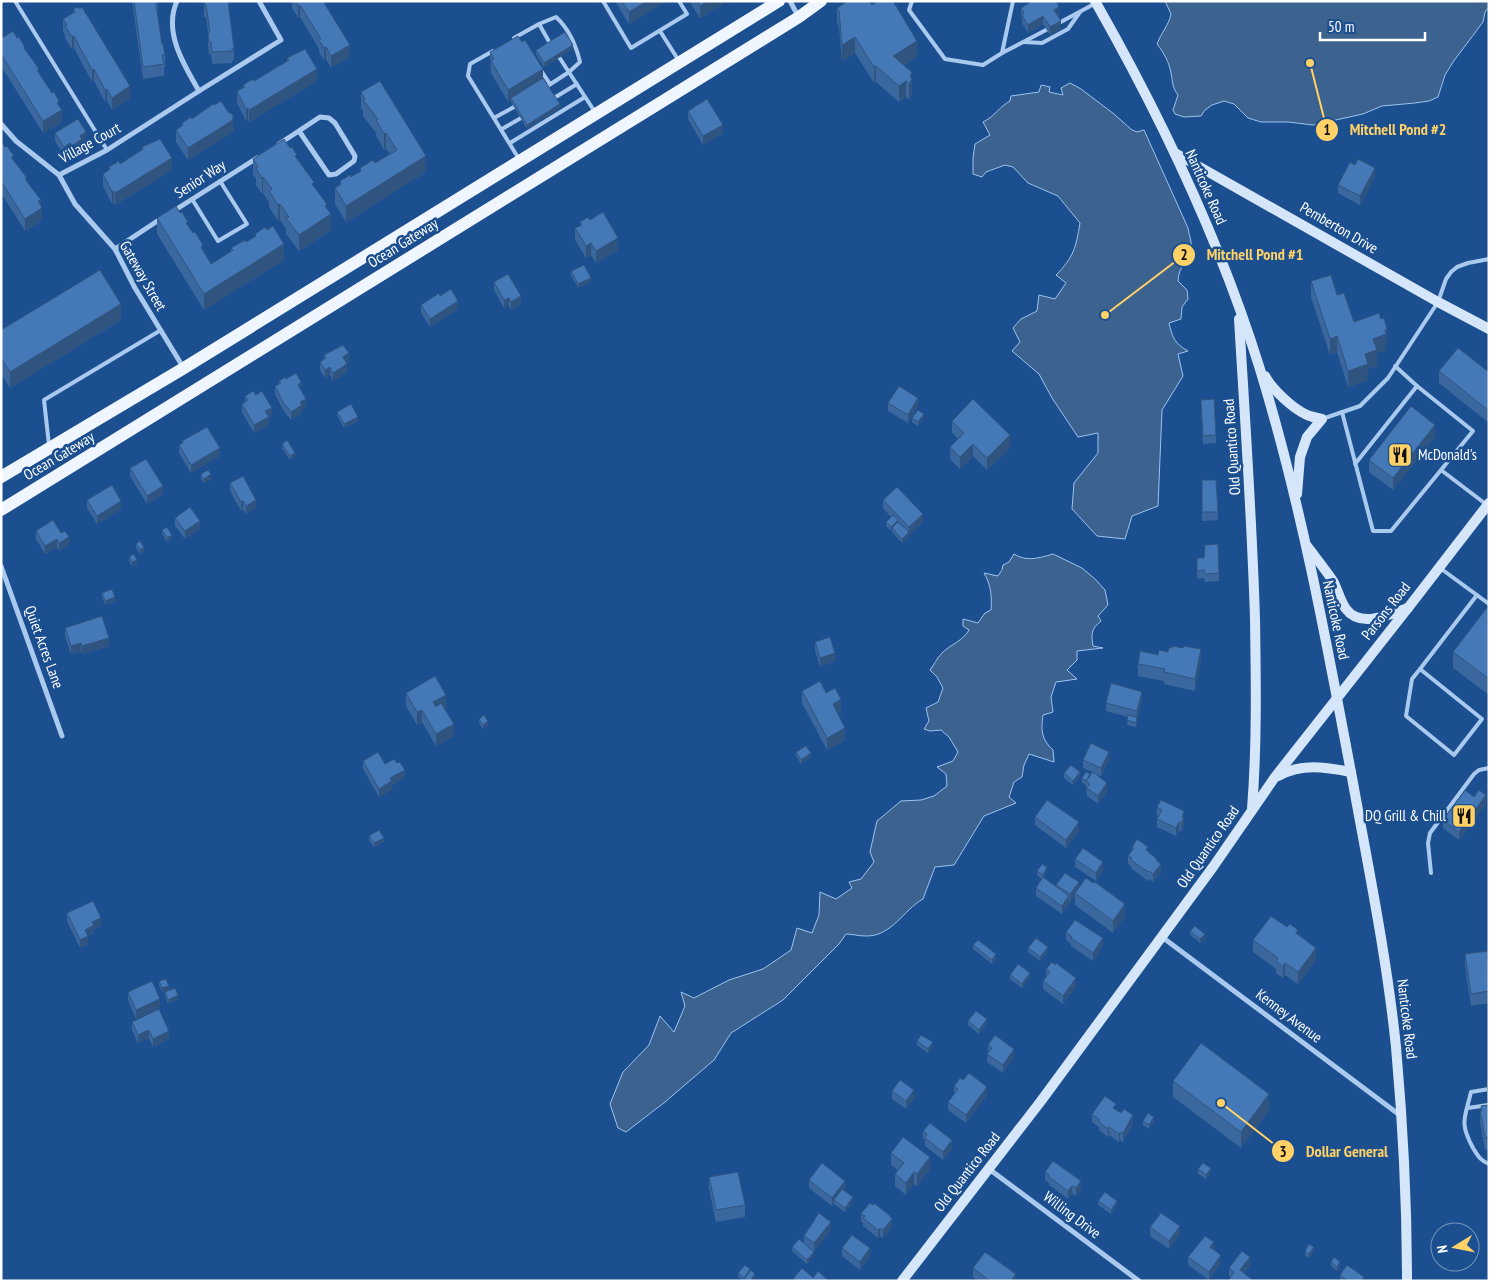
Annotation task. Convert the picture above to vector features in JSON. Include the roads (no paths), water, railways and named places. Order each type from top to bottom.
[{"type":"main road","name":"Ocean Gateway","points":[[1,477],[184,368],[779,1]]},
{"type":"main road","name":"Ocean Gateway","points":[[1,510],[799,17],[821,1]]},
{"type":"street","points":[[177,1],[172,19],[173,34],[188,72],[199,91]]},
{"type":"street","name":"Village Court","points":[[1,124],[16,141],[59,175],[107,150],[282,40],[259,1]]},
{"type":"street","points":[[790,1],[799,17]]},
{"type":"street","name":"Nanticoke Road","points":[[1095,2],[1175,153],[1217,249],[1259,365],[1296,503],[1337,697],[1388,986],[1396,1044],[1401,1116],[1407,1218],[1407,1281]]},
{"type":"street","points":[[276,146],[320,117],[329,118],[335,123],[355,156],[354,161],[336,174],[330,175],[299,131]]},
{"type":"street","name":"Pemberton Drive","points":[[1175,153],[1489,329]]},
{"type":"street","name":"Senior Way","points":[[115,249],[260,156]]},
{"type":"street","name":"Gateway Street","points":[[59,175],[75,204],[115,249],[135,288],[184,368]]},
{"type":"street","name":"Old Quantico Road","points":[[902,1281],[1041,1101],[1213,867],[1252,810],[1256,768],[1256,685],[1252,521],[1238,305]]},
{"type":"street","points":[[1259,365],[1272,387],[1289,402],[1306,414],[1322,419],[1307,437],[1300,457],[1296,503]]},
{"type":"street","name":"Parsons Road","points":[[1252,810],[1275,777],[1488,505]]},
{"type":"street","points":[[1304,542],[1334,582],[1346,609],[1354,617],[1361,619],[1377,618],[1408,608]]},
{"type":"street","name":"Quiet Acres Lane","points":[[1,566],[62,736]]},
{"type":"street","points":[[1275,777],[1290,769],[1308,766],[1351,772]]},
{"type":"street","name":"Kenney Avenue","points":[[1162,936],[1401,1116]]},
{"type":"street","name":"Willing Drive","points":[[989,1169],[1139,1281]]},
{"type":"lane","points":[[15,1],[107,150]]},
{"type":"lane","points":[[603,1],[631,48],[687,14],[679,1]]},
{"type":"lane","points":[[912,1],[909,10],[945,59],[983,65],[1046,30]]},
{"type":"lane","points":[[1002,53],[1013,1]]},
{"type":"lane","points":[[1058,24],[1095,2]]},
{"type":"lane","points":[[1022,42],[1042,43],[1068,29],[1080,12]]},
{"type":"lane","points":[[511,40],[539,24],[556,17],[576,45],[580,62],[569,72],[548,85],[540,68]]},
{"type":"lane","points":[[539,24],[551,45]]},
{"type":"lane","points":[[660,31],[680,62]]},
{"type":"lane","points":[[519,35],[524,44]]},
{"type":"lane","points":[[495,50],[470,64],[468,76],[521,160]]},
{"type":"lane","points":[[559,57],[596,114]]},
{"type":"lane","points":[[554,98],[577,84]]},
{"type":"lane","points":[[510,143],[585,97]]},
{"type":"lane","points":[[494,118],[514,107]]},
{"type":"lane","points":[[502,129],[521,118]]},
{"type":"lane","points":[[192,199],[218,241],[247,224],[220,181]]},
{"type":"lane","points":[[1322,419],[1360,406],[1388,378],[1438,302],[1446,279],[1451,272],[1457,267],[1489,259]]},
{"type":"lane","points":[[49,447],[44,400],[160,330]]},
{"type":"lane","points":[[1342,412],[1372,531],[1391,531],[1473,431],[1395,366]]},
{"type":"lane","points":[[1355,464],[1418,386]]},
{"type":"lane","points":[[1441,470],[1488,505]]},
{"type":"lane","points":[[1440,568],[1489,604]]},
{"type":"lane","points":[[1420,669],[1482,719],[1454,755],[1406,716],[1412,679],[1477,595]]},
{"type":"lane","points":[[1431,873],[1428,843],[1430,833],[1474,774],[1479,770],[1489,768]]},
{"type":"lane","points":[[1489,1089],[1471,1092],[1464,1120],[1465,1133],[1481,1160],[1489,1164]]},
{"type":"lane","points":[[1468,1108],[1488,1105]]},
{"type":"water","points":[[1165,1],[1489,1],[1489,7],[1485,12],[1483,22],[1445,75],[1438,97],[1429,101],[1382,106],[1363,114],[1313,125],[1288,122],[1261,122],[1248,118],[1234,104],[1224,101],[1212,105],[1201,116],[1184,117],[1175,114],[1173,110],[1178,95],[1174,87],[1168,61],[1157,44],[1169,22],[1171,14]]},
{"type":"water","points":[[1070,83],[1114,114],[1132,130],[1137,132],[1144,130],[1188,228],[1191,243],[1191,252],[1180,271],[1178,281],[1187,290],[1188,299],[1182,307],[1181,319],[1169,323],[1175,340],[1188,351],[1178,354],[1183,376],[1162,410],[1158,506],[1132,516],[1125,539],[1097,536],[1072,509],[1074,483],[1098,453],[1098,433],[1078,437],[1052,398],[1039,374],[1012,351],[1020,342],[1013,328],[1021,319],[1037,311],[1039,295],[1055,299],[1066,283],[1056,275],[1067,263],[1073,251],[1080,223],[1058,196],[1028,183],[1013,167],[1005,165],[986,172],[982,177],[973,174],[975,144],[990,135],[983,122],[1010,101],[1011,96],[1039,92],[1041,85],[1050,87],[1049,92],[1063,95],[1061,88]]},
{"type":"water","points":[[1014,554],[1028,559],[1053,554],[1082,568],[1105,590],[1108,605],[1098,616],[1101,621],[1095,627],[1092,635],[1093,646],[1103,648],[1077,651],[1077,660],[1067,670],[1077,679],[1056,682],[1051,697],[1053,712],[1043,715],[1043,734],[1046,742],[1053,750],[1054,762],[1029,754],[1024,765],[1022,777],[1014,782],[1009,797],[1016,803],[984,816],[954,865],[935,867],[923,899],[883,932],[865,936],[846,934],[839,944],[783,1000],[731,1033],[714,1060],[665,1102],[626,1132],[618,1128],[610,1104],[623,1072],[649,1045],[660,1016],[674,1032],[685,1006],[681,992],[694,998],[729,980],[763,969],[791,950],[797,928],[812,933],[819,915],[820,892],[836,899],[852,888],[849,882],[861,879],[874,862],[870,852],[877,821],[901,801],[921,800],[934,796],[947,786],[946,774],[937,767],[953,761],[958,752],[949,737],[941,730],[930,731],[924,729],[929,721],[926,708],[938,702],[943,688],[937,677],[930,670],[942,653],[964,637],[969,630],[963,626],[963,619],[978,623],[985,613],[991,610],[990,591],[984,573],[998,576],[1003,565],[1009,562]]},
{"type":"place","name":"Mitchell Pond #2","points":[[1310,63]]},
{"type":"place","name":"Mitchell Pond #1","points":[[1105,315]]},
{"type":"place","name":"McDonald's","points":[[1400,455]]},
{"type":"place","name":"DQ Grill & Chill","points":[[1464,816]]},
{"type":"place","name":"Dollar General","points":[[1221,1103]]}]
